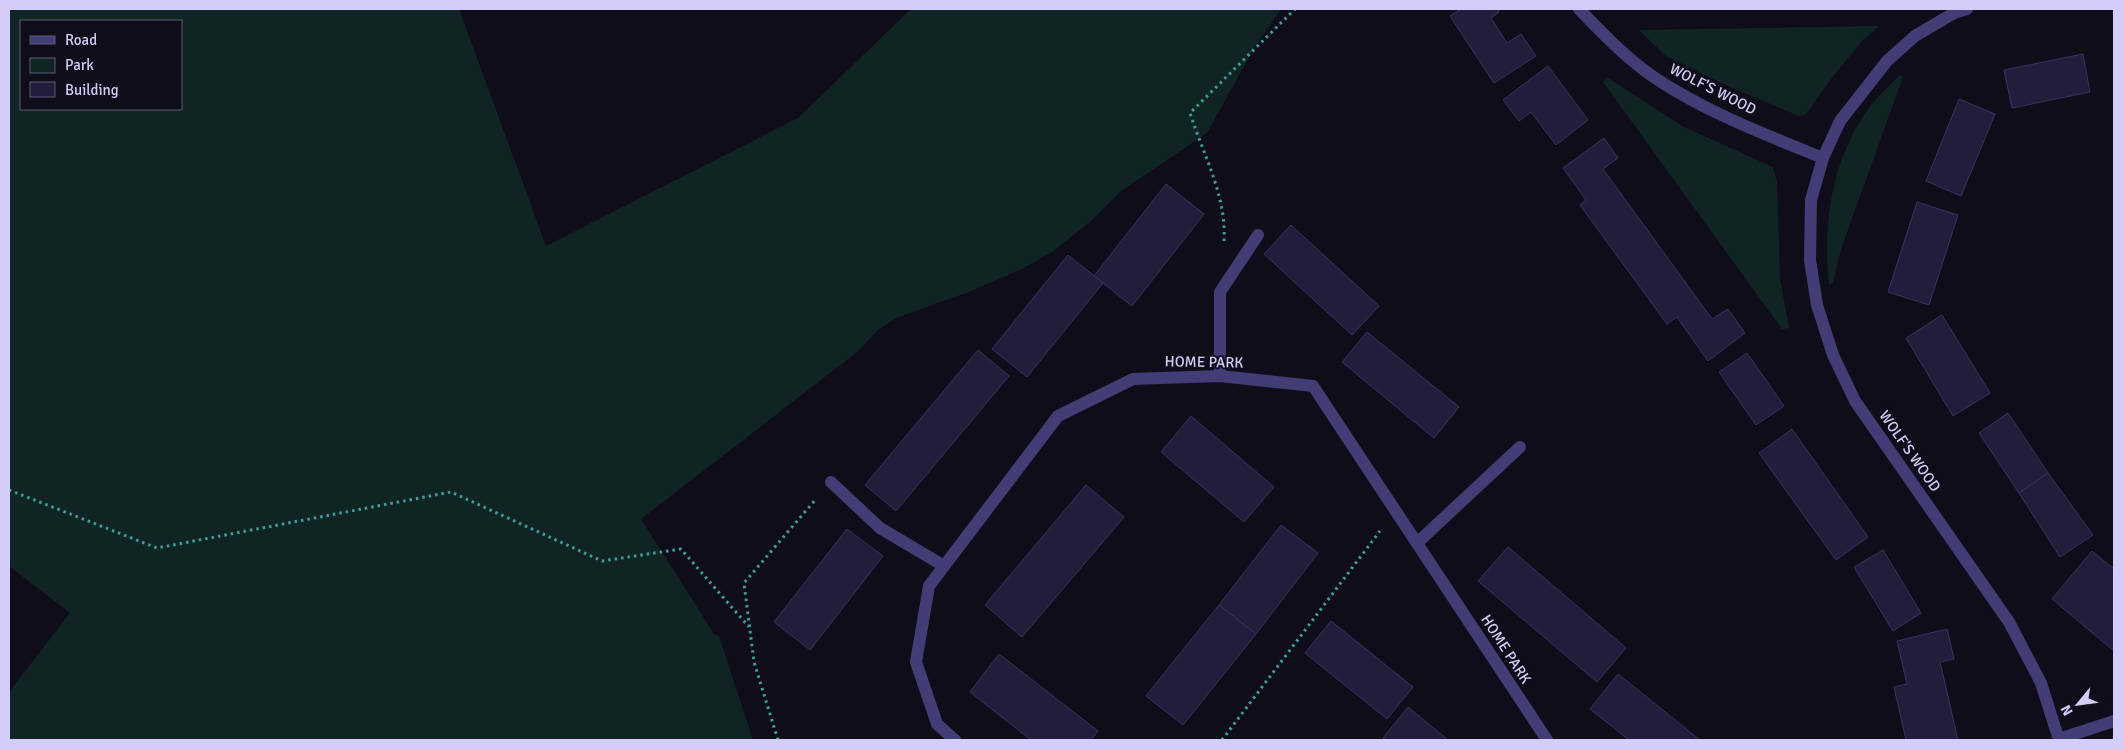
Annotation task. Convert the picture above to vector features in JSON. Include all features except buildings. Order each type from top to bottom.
[{"type":"street","name":"WOLF'S WOOD","points":[[1579,9],[1606,37],[1654,77],[1700,105],[1823,158]]},
{"type":"street","name":"WOLF'S WOOD","points":[[1967,9],[1954,13],[1915,36],[1887,61],[1840,121],[1823,158],[1811,200],[1810,260],[1817,305],[1833,356],[1855,401],[2009,622],[2041,683],[2059,740],[2114,721]]},
{"type":"street","points":[[1220,376],[1220,292],[1258,235]]},
{"type":"street","name":"HOME PARK","points":[[955,740],[937,724],[916,662],[929,586],[1058,416],[1133,379],[1220,376],[1313,386],[1546,740]]},
{"type":"street","points":[[1417,544],[1520,447]]},
{"type":"street","points":[[831,482],[880,528],[944,566]]},
{"type":"path","points":[[1223,247],[1225,230],[1216,184],[1190,113],[1295,9]]},
{"type":"path","points":[[778,740],[754,662],[744,583],[831,482]]},
{"type":"path","points":[[9,490],[157,548],[452,492],[602,560],[680,549],[749,627]]},
{"type":"path","points":[[1222,740],[1395,511]]},
{"type":"green space","points":[[9,9],[459,9],[546,246],[798,118],[911,9],[1281,9],[1253,50],[1207,133],[1121,191],[1091,221],[1052,252],[1020,270],[966,293],[896,318],[878,330],[857,352],[641,519],[714,634],[719,636],[753,740],[9,740],[9,692],[70,613],[9,566]]},
{"type":"green space","points":[[1879,26],[1862,41],[1834,75],[1806,114],[1799,116],[1723,84],[1666,56],[1639,30]]},
{"type":"green space","points":[[1900,75],[1903,77],[1841,249],[1833,282],[1829,285],[1827,239],[1829,216],[1832,194],[1845,150],[1855,129],[1868,109]]},
{"type":"green space","points":[[1608,78],[1684,127],[1773,167],[1777,182],[1780,278],[1789,328],[1782,329],[1603,82]]}]
